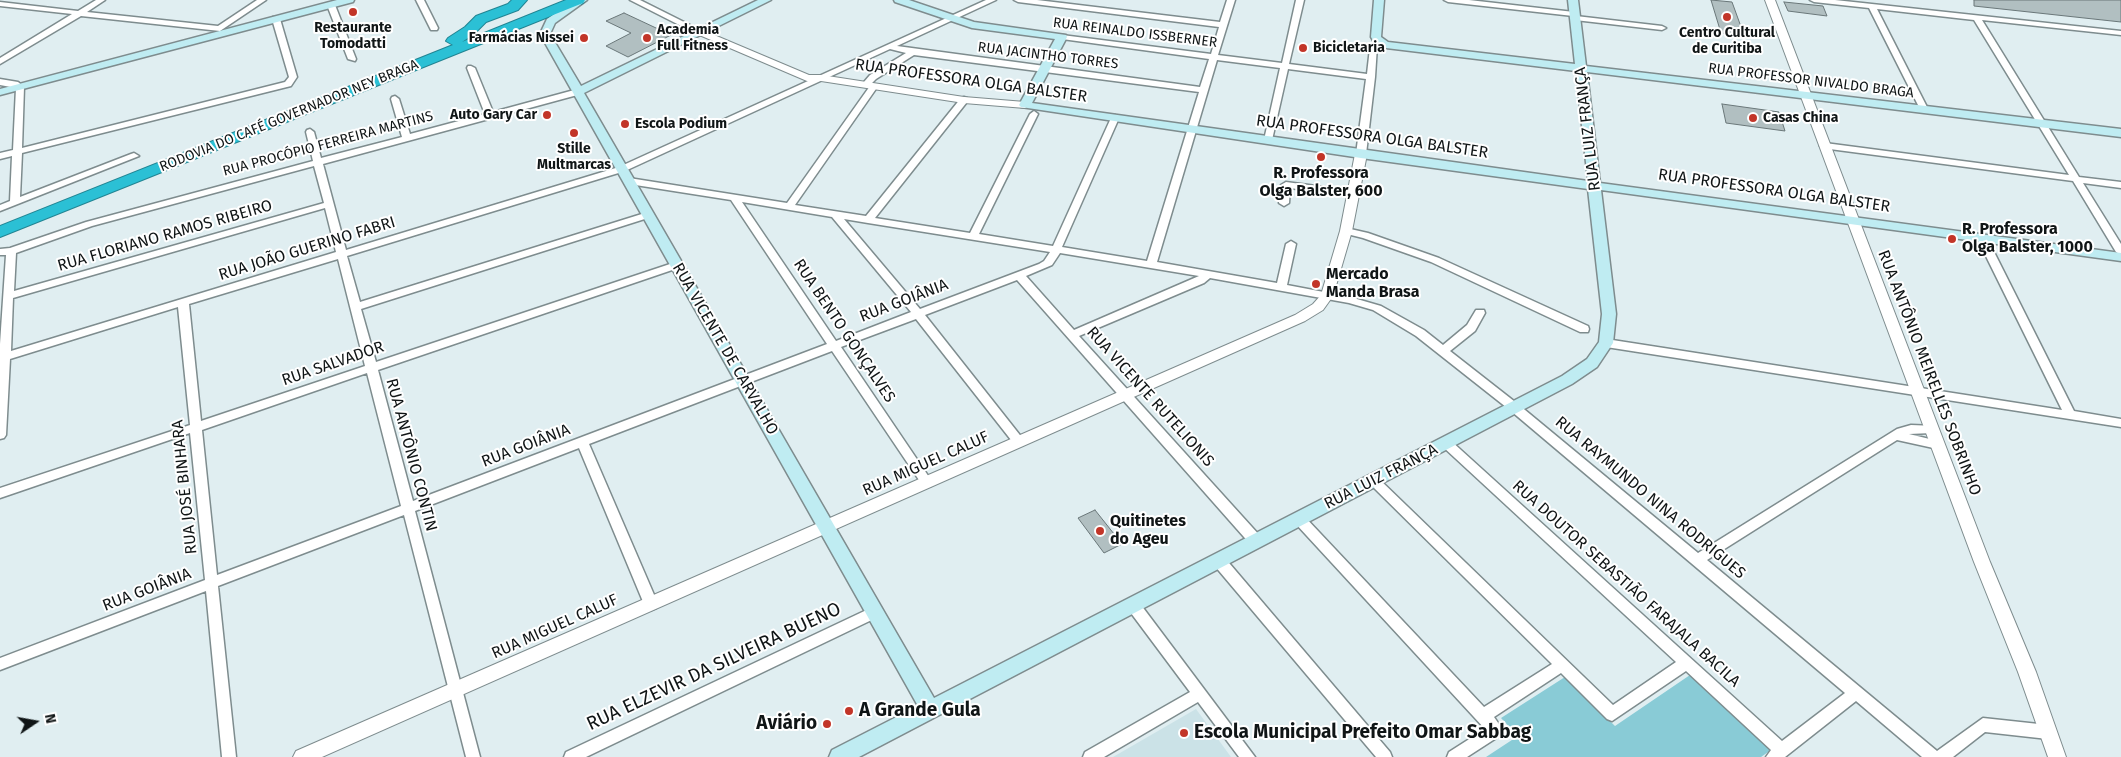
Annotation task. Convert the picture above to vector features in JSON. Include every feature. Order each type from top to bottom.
[{"type":"highway","points":[[439,49],[470,30],[481,19],[513,7],[520,0]]},
{"type":"highway","name":"RODOVIA DO CAFÉ GOVERNADOR NEY BRAGA","points":[[0,224],[563,0]]},
{"type":"highway","name":"RODOVIA DO CAFÉ GOVERNADOR NEY BRAGA","points":[[0,232],[578,0]]},
{"type":"main road","points":[[0,92],[221,32],[349,0]]},
{"type":"main road","name":"RUA VICENTE DE CARVALHO","points":[[582,0],[551,21],[546,28],[545,34],[930,710]]},
{"type":"main road","name":"RUA PROCÓPIO FERREIRA MARTINS","points":[[578,92],[766,0]]},
{"type":"main road","name":"RUA REINALDO ISSBERNER","points":[[899,0],[979,26],[1062,37]]},
{"type":"main road","points":[[1376,45],[1379,0]]},
{"type":"main road","name":"RUA LUIZ FRANÇA","points":[[839,757],[1515,408],[1581,372],[1592,363],[1606,342],[1609,314],[1573,0]]},
{"type":"main road","points":[[1025,106],[1062,37]]},
{"type":"main road","name":"RUA PROFESSOR NIVALDO BRAGA","points":[[1376,45],[2121,133]]},
{"type":"main road","name":"RUA PROFESSORA OLGA BALSTER","points":[[1025,106],[1361,154],[1594,184],[2121,257]]},
{"type":"street","points":[[0,62],[101,0]]},
{"type":"street","points":[[0,4],[221,32],[262,0]]},
{"type":"street","points":[[420,0],[434,28]]},
{"type":"street","name":"RUA PROFESSORA OLGA BALSTER","points":[[634,0],[700,32],[802,76],[964,100],[1025,106]]},
{"type":"street","name":"RUA JOÃO GUERINO FABRI","points":[[2,358],[342,254],[626,175],[820,78],[992,0]]},
{"type":"street","points":[[1024,0],[1224,25]]},
{"type":"street","points":[[1151,264],[1231,0]]},
{"type":"street","points":[[1268,140],[1300,0]]},
{"type":"street","points":[[1448,0],[1662,28]]},
{"type":"street","name":"RUA ANTÔNIO MEIRELLES SOBRINHO","points":[[1770,0],[1982,562],[2021,656],[2057,757]]},
{"type":"street","points":[[1814,0],[2121,33]]},
{"type":"street","points":[[331,5],[352,59]]},
{"type":"street","points":[[1872,6],[1924,109]]},
{"type":"street","points":[[1977,18],[2121,252]]},
{"type":"street","points":[[0,156],[283,86],[291,82],[293,77],[276,19]]},
{"type":"street","name":"RUA REINALDO ISSBERNER","points":[[1062,37],[1371,78]]},
{"type":"street","points":[[1327,296],[1346,231],[1354,194],[1376,45]]},
{"type":"street","name":"RUA JACINTHO TORRES","points":[[890,46],[913,52],[1204,90]]},
{"type":"street","points":[[789,207],[870,85],[873,77],[913,52]]},
{"type":"street","points":[[471,68],[490,116]]},
{"type":"street","points":[[0,82],[15,84],[20,87],[15,202]]},
{"type":"street","name":"RUA PROCÓPIO FERREIRA MARTINS","points":[[6,252],[82,226],[578,92]]},
{"type":"street","points":[[396,99],[407,138]]},
{"type":"street","points":[[868,220],[964,100]]},
{"type":"street","points":[[973,236],[1034,114]]},
{"type":"street","name":"RUA GOIÂNIA","points":[[0,664],[1048,263],[1115,118]]},
{"type":"street","name":"RUA ANTÔNIO CONTIN","points":[[310,132],[473,757]]},
{"type":"street","points":[[1825,146],[2121,185]]},
{"type":"street","points":[[0,208],[134,156]]},
{"type":"street","name":"RUA RAYMUNDO NINA RODRIGUES","points":[[626,175],[735,198],[1151,264],[1281,287],[1363,303],[1391,314],[1420,333],[1515,408],[1933,757]]},
{"type":"street","points":[[1284,203],[1286,185],[1354,194]]},
{"type":"street","name":"RUA BENTO GONÇALVES","points":[[735,198],[927,482]]},
{"type":"street","name":"RUA FLORIANO RAMOS RIBEIRO","points":[[8,296],[329,204]]},
{"type":"street","points":[[836,214],[1019,442]]},
{"type":"street","points":[[356,307],[648,215]]},
{"type":"street","points":[[1346,231],[1365,234],[1435,260],[1584,329]]},
{"type":"street","points":[[1982,238],[2070,415]]},
{"type":"street","points":[[1281,287],[1291,244]]},
{"type":"street","points":[[0,434],[2,358],[8,296],[6,252]]},
{"type":"street","name":"RUA SALVADOR","points":[[0,493],[677,265]]},
{"type":"street","points":[[1073,334],[1200,281],[1208,274]]},
{"type":"street","name":"RUA VICENTE RUTELIONIS","points":[[1019,275],[1256,541]]},
{"type":"street","name":"RUA MIGUEL CALUF","points":[[302,757],[1291,322],[1318,307],[1327,296]]},
{"type":"street","name":"RUA JOSÉ BINHARA","points":[[183,302],[229,757]]},
{"type":"street","points":[[1443,351],[1471,328],[1480,313]]},
{"type":"street","points":[[1606,342],[2121,423]]},
{"type":"street","points":[[1697,560],[1896,436],[1911,429],[1932,429]]},
{"type":"street","points":[[1896,436],[1938,445]]},
{"type":"street","points":[[582,442],[650,604]]},
{"type":"street","name":"RUA DOUTOR SEBASTIÃO FARAJALA BACILA","points":[[1446,443],[1687,663],[1778,753]]},
{"type":"street","points":[[1374,481],[1612,714],[1687,663]]},
{"type":"street","points":[[1299,519],[1496,730],[1454,757]]},
{"type":"street","points":[[1219,561],[1385,757]]},
{"type":"street","points":[[1133,605],[1248,757]]},
{"type":"street","name":"RUA ELZEVIR DA SILVEIRA BUENO","points":[[571,757],[875,612]]},
{"type":"street","points":[[1483,716],[1562,666]]},
{"type":"street","points":[[1778,753],[1856,693]]},
{"type":"street","points":[[1090,757],[1200,694]]},
{"type":"street","points":[[1941,757],[1983,725],[2048,732]]},
{"type":"shaded area","points":[[1690,675],[1771,750],[1761,757],[1486,757],[1518,736],[1501,718],[1565,677],[1615,726]]},
{"type":"shaded area","name":"Escola Municipal Prefeito Omar Sabbag","points":[[1196,709],[1231,757],[1113,757]]},
{"type":"building","name":"Centro Cultural de Curitiba","points":[[1711,0],[1732,2],[1744,35],[1721,33]]},
{"type":"building","points":[[1974,0],[2121,0],[2121,22],[1974,6]]},
{"type":"building","points":[[1784,2],[1823,6],[1827,16],[1788,11]]},
{"type":"building","points":[[624,13],[671,35],[628,57],[606,46],[631,33],[606,21]]},
{"type":"building","name":"Casas China","points":[[1722,104],[1779,112],[1785,131],[1726,123]]},
{"type":"building","name":"Quitinetes do Ageu","points":[[1095,510],[1122,544],[1104,553],[1078,518]]},
{"type":"place","name":"Restaurante Tomodatti","points":[[353,12]]},
{"type":"place","name":"Centro Cultural de Curitiba","points":[[1727,17]]},
{"type":"place","name":"Farmácias Nissei","points":[[584,38]]},
{"type":"place","name":"Academia Full Fitness","points":[[647,38]]},
{"type":"place","name":"Bicicletaria","points":[[1303,48]]},
{"type":"place","name":"Auto Gary Car","points":[[547,115]]},
{"type":"place","name":"Casas China","points":[[1753,118]]},
{"type":"place","name":"Escola Podium","points":[[625,124]]},
{"type":"place","name":"Stille Multmarcas","points":[[574,133]]},
{"type":"place","name":"R. Professora Olga Balster, 600","points":[[1321,157]]},
{"type":"place","name":"R. Professora Olga Balster, 1000","points":[[1952,239]]},
{"type":"place","name":"Mercado Manda Brasa","points":[[1316,284]]},
{"type":"place","name":"Quitinetes do Ageu","points":[[1100,531]]},
{"type":"place","name":"A Grande Gula","points":[[849,711]]},
{"type":"place","name":"Aviário","points":[[827,724]]},
{"type":"place","name":"Escola Municipal Prefeito Omar Sabbag","points":[[1184,733]]}]
